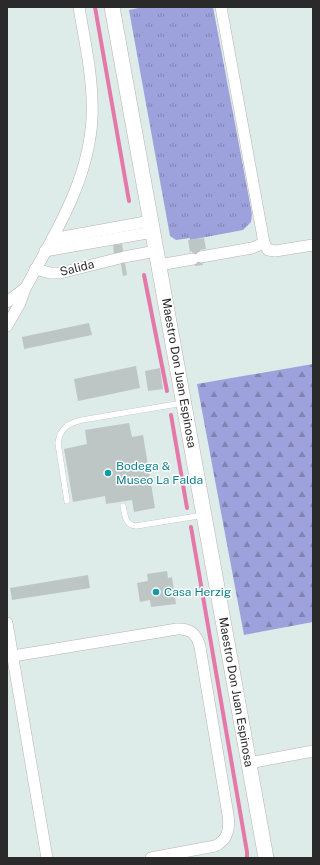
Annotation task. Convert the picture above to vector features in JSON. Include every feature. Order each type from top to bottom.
[{"type":"main road","name":"Maestro Don Juan Espinosa","points":[[112,7],[266,858]]},
{"type":"street","points":[[7,326],[14,315],[35,269],[68,207],[87,155],[92,118],[91,88],[79,7]]},
{"type":"street","points":[[221,7],[264,244],[268,250],[275,252],[313,245]]},
{"type":"street","points":[[52,239],[152,226]]},
{"type":"street","points":[[45,251],[152,226]]},
{"type":"street","name":"Salida","points":[[35,269],[50,273],[60,273],[122,257],[197,258],[252,248],[264,244]]},
{"type":"street","points":[[7,302],[25,289]]},
{"type":"street","points":[[7,623],[46,858]]},
{"type":"street","points":[[13,656],[177,629],[187,630],[196,636],[200,647],[227,808],[229,827],[228,832],[223,841],[215,846],[151,858]]},
{"type":"street","points":[[249,763],[313,751]]},
{"type":"lane","points":[[67,501],[58,443],[59,437],[64,428],[72,422],[184,402]]},
{"type":"lane","points":[[123,506],[127,522],[132,526],[204,515]]},
{"type":"green space","points":[[143,7],[213,7],[252,214],[251,222],[243,230],[190,240],[190,238],[176,240],[170,236],[129,10]]},
{"type":"green space","points":[[313,364],[313,622],[244,635],[197,384]]},
{"type":"building","points":[[204,238],[206,249],[200,250],[203,265],[195,266],[188,240]]},
{"type":"building","points":[[122,244],[127,275],[123,276],[119,253],[114,254],[113,245]]},
{"type":"building","points":[[89,323],[92,335],[24,349],[22,337]]},
{"type":"building","points":[[136,366],[140,388],[78,401],[74,379]]},
{"type":"building","points":[[160,368],[163,389],[148,391],[145,371]]},
{"type":"building","name":"Bodega & Museo La Falda","points":[[129,423],[132,437],[143,435],[155,508],[134,512],[132,500],[106,504],[105,496],[73,502],[64,449],[87,444],[85,430]]},
{"type":"building","name":"Casa Herzig","points":[[167,571],[168,578],[172,577],[176,604],[151,607],[150,600],[140,602],[137,583],[148,581],[147,574]]},
{"type":"building","points":[[88,575],[90,588],[12,600],[10,588]]},
{"type":"waterway","points":[[95,7],[129,201]]},
{"type":"waterway","points":[[144,275],[167,391]]},
{"type":"waterway","points":[[171,415],[187,508]]},
{"type":"waterway","points":[[191,527],[247,858]]},
{"type":"place","name":"Bodega & Museo La Falda","points":[[108,473]]},
{"type":"place","name":"Casa Herzig","points":[[156,592]]}]
